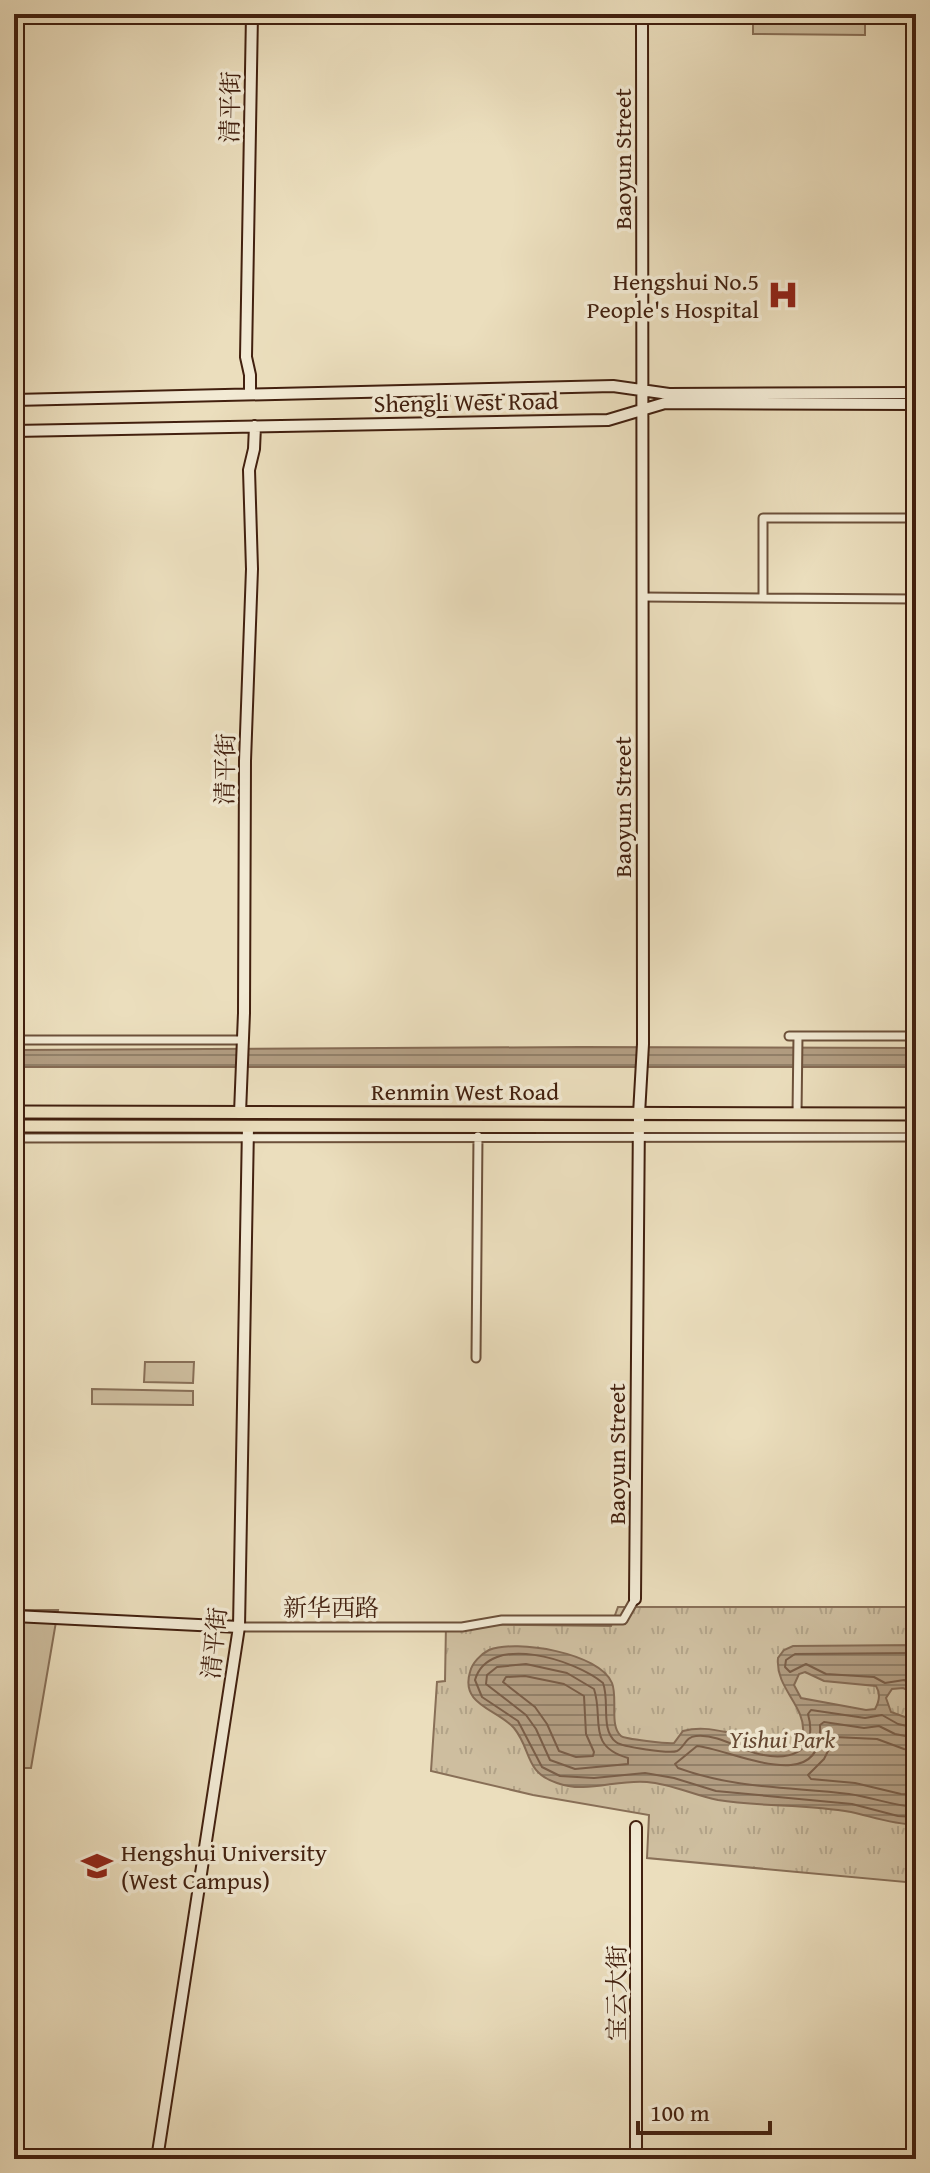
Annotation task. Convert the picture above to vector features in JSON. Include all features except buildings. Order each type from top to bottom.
[{"type":"main road","name":"Renmin West Road","points":[[14,1112],[916,1114]]},
{"type":"main road","name":"Renmin West Road","points":[[14,1126],[478,1132],[916,1127]]},
{"type":"street","name":"清平街","points":[[250,393],[246,357],[252,14]]},
{"type":"street","name":"Baoyun Street","points":[[635,1599],[638,1131],[643,1044],[642,14]]},
{"type":"street","name":"Shengli West Road","points":[[14,400],[613,386],[669,394],[916,393]]},
{"type":"street","name":"Shengli West Road","points":[[14,431],[608,420],[665,403],[916,404]]},
{"type":"street","name":"清平街","points":[[240,1113],[245,761],[252,569],[249,470],[255,426]]},
{"type":"street","points":[[763,598],[763,518],[916,518]]},
{"type":"street","points":[[642,597],[916,599]]},
{"type":"street","points":[[789,1036],[798,1040],[916,1036]]},
{"type":"street","points":[[14,1037],[23,1040],[242,1043]]},
{"type":"street","points":[[797,1114],[798,1040]]},
{"type":"street","name":"清平街","points":[[157,2159],[239,1627],[247,1131]]},
{"type":"street","points":[[14,1138],[247,1131]]},
{"type":"street","points":[[638,1131],[916,1137]]},
{"type":"street","points":[[476,1358],[478,1132]]},
{"type":"street","name":"新华西路","points":[[14,1616],[239,1627],[462,1627],[502,1620],[623,1620],[635,1599]]},
{"type":"street","name":"宝云大街","points":[[636,1827],[636,2159]]},
{"type":"green space","points":[[753,14],[865,14],[865,35],[753,34]]},
{"type":"green space","points":[[145,1362],[194,1362],[193,1383],[144,1382]]},
{"type":"green space","points":[[92,1389],[193,1391],[193,1405],[92,1404]]},
{"type":"green space","name":"Yishui Park","points":[[618,1607],[916,1607],[916,1883],[647,1858],[649,1815],[533,1795],[431,1771],[437,1682],[445,1681],[446,1624],[611,1626]]},
{"type":"green space","points":[[14,1610],[58,1610],[31,1768],[14,1768],[19,1727],[14,1727]]},
{"type":"water","points":[[916,1048],[916,1067],[14,1067],[14,1050]]},
{"type":"water","points":[[916,1645],[916,1694],[903,1688],[892,1689],[886,1698],[891,1712],[916,1721],[916,1825],[834,1809],[718,1800],[647,1782],[590,1787],[557,1783],[539,1773],[514,1728],[475,1699],[468,1683],[473,1665],[489,1650],[518,1646],[556,1651],[592,1664],[612,1683],[615,1726],[621,1736],[674,1743],[683,1731],[704,1729],[726,1732],[769,1746],[791,1747],[799,1743],[803,1723],[781,1679],[778,1658],[784,1650],[793,1646]],"holes":[[[805,1672],[824,1681],[876,1686],[879,1695],[875,1709],[801,1698],[794,1685],[799,1674]]]},
{"type":"place","name":"Hengshui No.5 People's Hospital","points":[[783,295]]},
{"type":"place","name":"Hengshui University (West Campus)","points":[[97,1866]]}]
